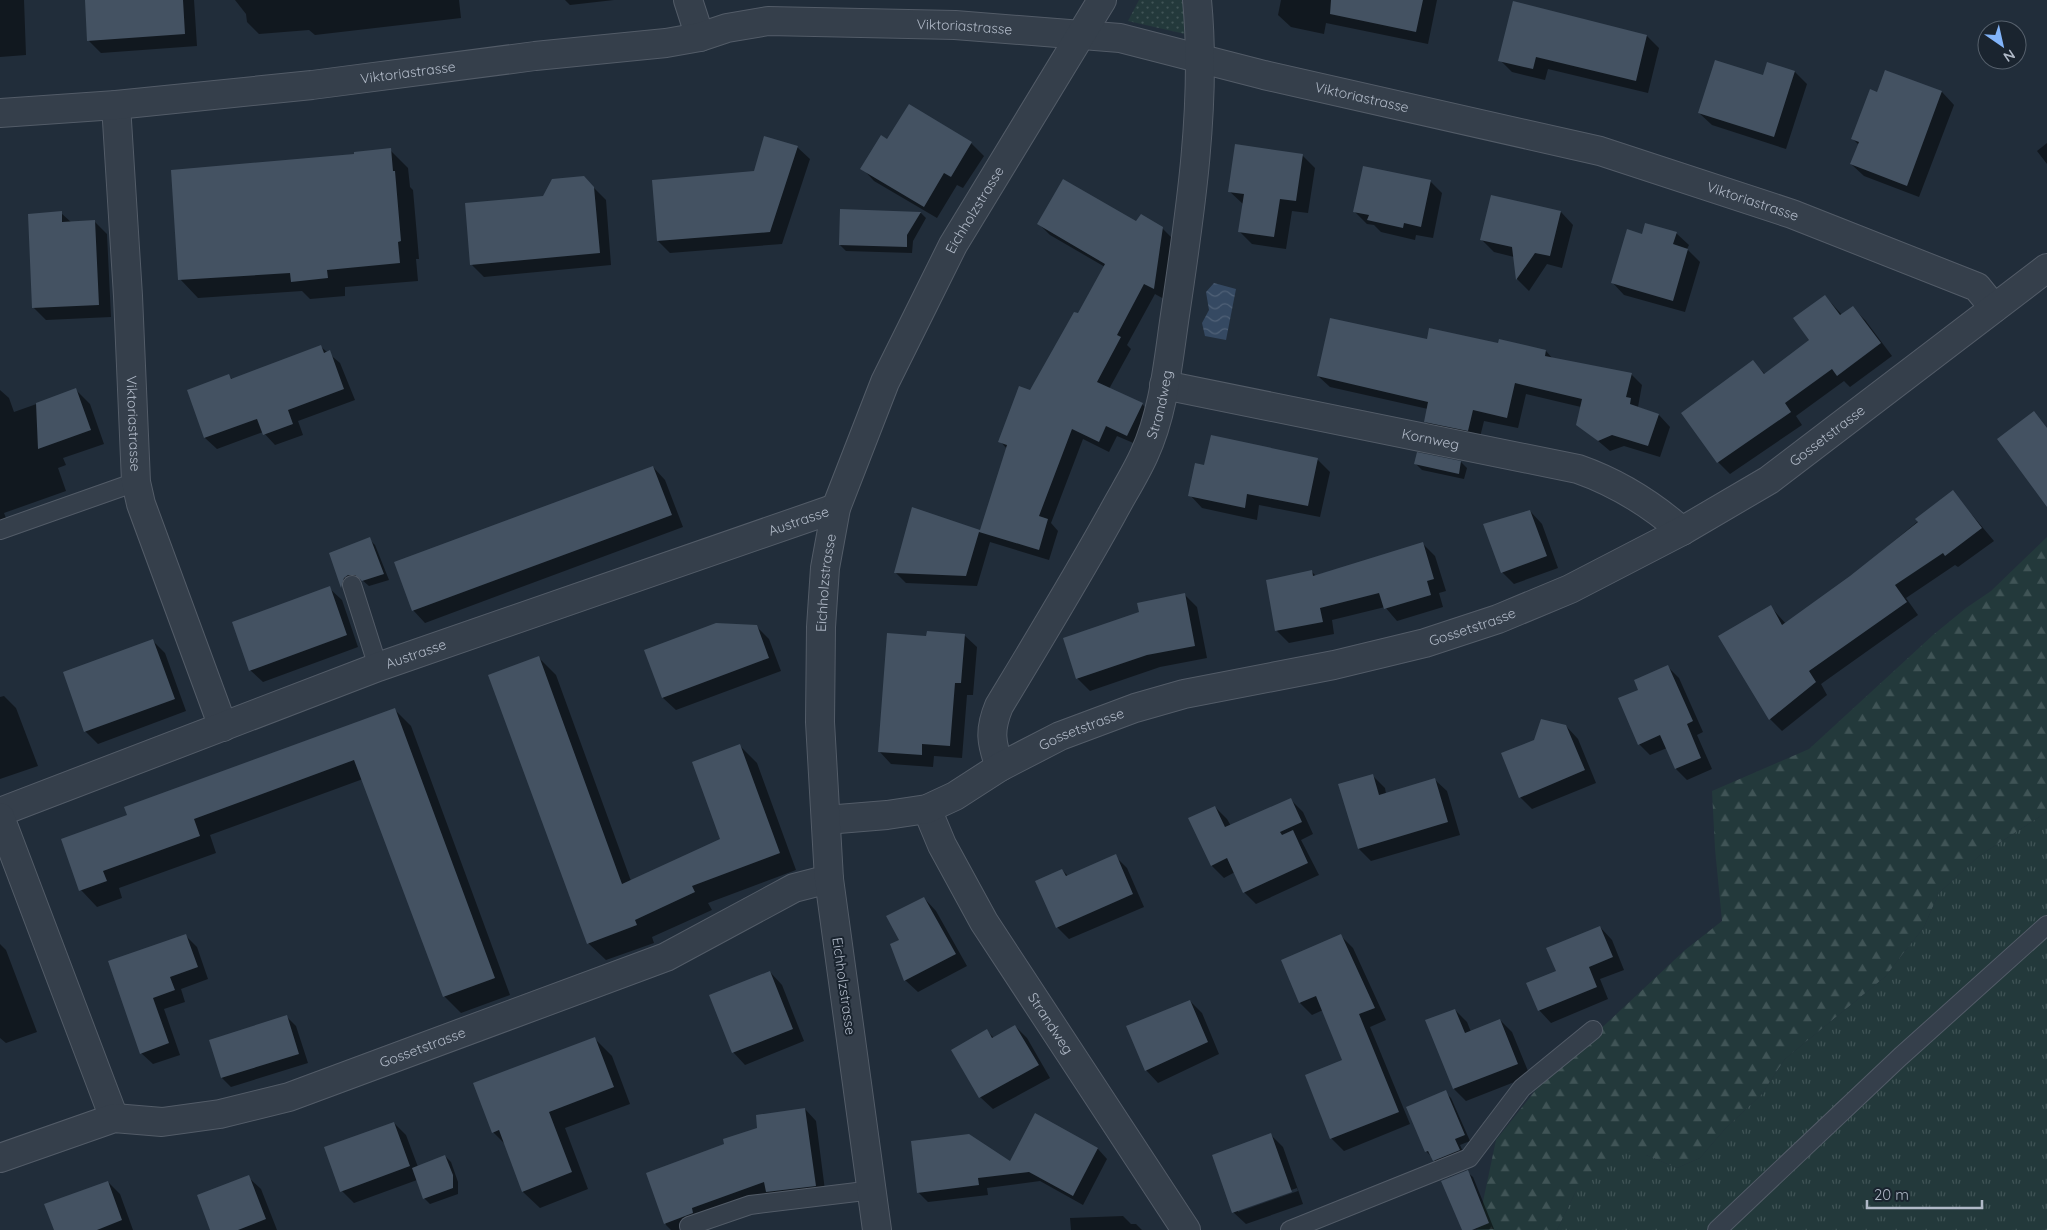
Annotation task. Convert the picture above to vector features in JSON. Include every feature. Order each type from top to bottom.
[{"type":"street","points":[[688,0],[700,37]]},
{"type":"street","name":"Eichholzstrasse","points":[[877,1230],[829,879],[820,722],[821,627],[825,568],[836,508],[884,382],[953,244],[1102,0]]},
{"type":"street","name":"Strandweg","points":[[1000,767],[992,747],[992,722],[1092,550],[1144,454],[1156,421],[1164,385],[1188,229],[1198,103],[1199,25],[1197,0]]},
{"type":"street","name":"Viktoriastrasse","points":[[0,113],[116,105],[312,85],[535,56],[666,43],[700,37],[727,28],[768,21],[955,26],[1120,38],[1198,59],[1600,151],[1792,214],[1977,287],[1994,308]]},
{"type":"street","name":"Viktoriastrasse","points":[[116,105],[128,287],[136,482],[141,504],[223,727]]},
{"type":"street","name":"Gossetstrasse","points":[[826,820],[887,816],[926,809],[955,796],[1000,767],[1060,736],[1135,708],[1184,694],[1334,664],[1425,643],[1498,619],[1570,589],[1682,532],[1769,480],[2047,268]]},
{"type":"street","name":"Kornweg","points":[[1164,385],[1578,469],[1628,490],[1658,510],[1682,532]]},
{"type":"street","name":"Austrasse","points":[[0,812],[378,667],[836,508]]},
{"type":"street","name":"Strandweg","points":[[926,809],[942,845],[984,922],[1186,1230]]},
{"type":"street","points":[[0,817],[114,1118]]},
{"type":"street","name":"Gossetstrasse","points":[[0,1158],[114,1118],[162,1122],[220,1114],[289,1097],[666,957],[794,888],[829,879]]},
{"type":"lane","points":[[0,530],[136,482]]},
{"type":"lane","points":[[352,585],[378,667]]},
{"type":"lane","points":[[1717,1230],[1900,1057],[2047,925]]},
{"type":"lane","points":[[1290,1230],[1469,1158],[1522,1088],[1593,1030]]},
{"type":"lane","points":[[689,1226],[750,1205],[873,1190]]},
{"type":"green space","points":[[1139,0],[1185,0],[1185,34],[1128,21]]},
{"type":"green space","points":[[2047,537],[2047,812],[1979,856],[1939,893],[1924,927],[1885,977],[1785,1059],[1762,1094],[1725,1129],[1700,1158],[1677,1168],[1646,1155],[1576,1191],[1557,1230],[1477,1230],[1496,1140],[1550,1072],[1594,1035],[1685,950],[1722,921],[1712,791],[1809,749],[1933,635],[1966,608],[1991,591]]},
{"type":"green space","points":[[2047,812],[2047,1230],[1557,1230],[1576,1191],[1605,1164],[1627,1151],[1646,1155],[1677,1168],[1700,1158],[1725,1129],[1762,1094],[1785,1059],[1885,977],[1924,927],[1939,893],[1979,856]]},
{"type":"water","points":[[1214,283],[1236,289],[1226,340],[1205,336],[1202,323],[1209,310],[1206,292]]},
{"type":"building","points":[[85,0],[183,0],[185,34],[87,41]]},
{"type":"building","points":[[1331,0],[1423,0],[1416,32],[1330,14]]},
{"type":"building","points":[[1513,1],[1647,35],[1636,81],[1536,57],[1533,69],[1498,61]]},
{"type":"building","points":[[1715,60],[1763,75],[1767,62],[1795,71],[1774,137],[1698,113]]},
{"type":"building","points":[[1885,70],[1942,91],[1907,186],[1850,164],[1859,142],[1851,139],[1870,89],[1877,92]]},
{"type":"building","points":[[909,104],[972,142],[951,177],[944,173],[924,207],[860,169],[881,135],[887,139]]},
{"type":"building","points":[[764,136],[798,146],[770,232],[657,241],[652,180],[754,171]]},
{"type":"building","points":[[1235,144],[1303,154],[1296,201],[1280,199],[1274,237],[1238,232],[1244,194],[1228,192]]},
{"type":"building","points":[[391,148],[393,171],[395,171],[401,241],[398,242],[400,263],[327,270],[328,278],[291,282],[290,273],[178,280],[171,170],[354,154],[354,152]]},
{"type":"building","points":[[1363,166],[1431,180],[1421,227],[1404,223],[1403,228],[1367,220],[1369,215],[1353,212]]},
{"type":"building","points":[[584,176],[594,187],[600,253],[470,265],[465,203],[543,196],[552,179]]},
{"type":"building","points":[[1063,179],[1136,221],[1141,214],[1163,227],[1154,289],[1144,284],[1117,335],[1121,337],[1097,382],[1143,403],[1127,436],[1106,426],[1099,442],[1072,429],[1039,516],[1048,519],[1039,550],[979,532],[966,576],[894,573],[912,507],[980,530],[1007,445],[998,442],[1019,386],[1030,390],[1074,312],[1078,313],[1105,264],[1037,224]]},
{"type":"building","points":[[1491,195],[1561,211],[1550,256],[1535,253],[1516,280],[1512,247],[1480,240]]},
{"type":"building","points":[[840,209],[921,212],[907,235],[907,247],[839,245]]},
{"type":"building","points":[[62,211],[62,222],[95,220],[99,305],[32,308],[28,214]]},
{"type":"building","points":[[1645,223],[1677,232],[1673,244],[1688,249],[1673,301],[1611,283],[1627,229],[1642,234]]},
{"type":"building","points":[[1825,295],[1840,315],[1853,306],[1881,343],[1837,376],[1832,369],[1785,403],[1791,412],[1717,463],[1681,413],[1753,360],[1764,374],[1809,340],[1793,318]]},
{"type":"building","points":[[1330,318],[1427,339],[1429,328],[1498,343],[1499,339],[1546,350],[1545,356],[1632,373],[1626,397],[1631,398],[1630,404],[1659,414],[1648,446],[1612,435],[1598,441],[1576,425],[1582,399],[1515,383],[1507,418],[1473,410],[1468,431],[1424,422],[1428,402],[1317,376]]},
{"type":"building","points":[[321,345],[324,353],[330,350],[344,389],[288,410],[293,424],[263,435],[257,419],[204,438],[187,390],[229,374],[231,379]]},
{"type":"building","points":[[76,388],[91,430],[38,449],[36,403]]},
{"type":"building","points":[[2034,411],[2047,428],[2047,507],[1997,439]]},
{"type":"building","points":[[1211,435],[1318,458],[1308,506],[1247,494],[1245,508],[1188,496],[1195,463],[1204,465]]},
{"type":"building","points":[[1417,452],[1461,461],[1459,474],[1414,464]]},
{"type":"building","points":[[653,466],[672,515],[412,611],[394,562]]},
{"type":"building","points":[[1953,490],[1982,528],[1945,556],[1943,553],[1895,585],[1907,602],[1809,671],[1816,682],[1769,720],[1718,636],[1771,605],[1782,625],[1850,576],[1918,522],[1915,519]]},
{"type":"building","points":[[1530,510],[1547,556],[1501,573],[1483,524]]},
{"type":"building","points":[[370,537],[384,574],[362,581],[355,575],[348,575],[344,578],[341,588],[329,553]]},
{"type":"building","points":[[1423,542],[1434,579],[1427,581],[1431,595],[1384,609],[1379,593],[1320,608],[1323,622],[1275,631],[1266,580],[1312,570],[1313,576]]},
{"type":"building","points":[[330,586],[347,635],[249,671],[232,622]]},
{"type":"building","points":[[1185,593],[1195,646],[1147,655],[1076,679],[1063,638],[1139,612],[1137,603]]},
{"type":"building","points":[[716,623],[757,625],[769,658],[662,698],[644,650]]},
{"type":"building","points":[[927,631],[965,634],[961,683],[955,683],[950,746],[922,744],[922,755],[878,752],[887,633],[926,636]]},
{"type":"building","points":[[153,639],[175,699],[84,732],[63,672]]},
{"type":"building","points":[[539,656],[622,884],[720,839],[692,762],[740,744],[780,853],[692,886],[695,892],[635,920],[637,925],[587,944],[488,675]]},
{"type":"building","points":[[1668,665],[1693,721],[1687,724],[1701,758],[1675,769],[1660,735],[1638,745],[1618,698],[1638,690],[1634,680]]},
{"type":"building","points":[[395,708],[495,978],[443,997],[354,760],[194,819],[200,836],[103,871],[107,881],[79,891],[61,839],[127,815],[124,807]]},
{"type":"building","points":[[1541,719],[1566,725],[1585,770],[1519,798],[1501,753],[1534,740]]},
{"type":"building","points":[[1373,774],[1379,795],[1435,778],[1448,822],[1358,849],[1338,784]]},
{"type":"building","points":[[1291,798],[1302,822],[1280,832],[1282,835],[1293,830],[1308,863],[1243,893],[1227,858],[1211,866],[1188,818],[1215,806],[1225,827]]},
{"type":"building","points":[[1116,854],[1133,894],[1056,928],[1035,881],[1062,869],[1066,876]]},
{"type":"building","points":[[924,897],[956,954],[904,981],[890,944],[899,940],[886,916]]},
{"type":"building","points":[[1600,926],[1613,957],[1589,967],[1597,987],[1538,1011],[1526,983],[1556,971],[1546,948]]},
{"type":"building","points":[[186,934],[198,967],[170,977],[175,990],[153,998],[169,1043],[140,1054],[108,961]]},
{"type":"building","points":[[1341,934],[1375,1008],[1359,1014],[1399,1112],[1330,1139],[1305,1075],[1342,1060],[1316,996],[1299,1003],[1281,960]]},
{"type":"building","points":[[770,971],[793,1029],[732,1053],[709,995]]},
{"type":"building","points":[[1190,1000],[1208,1042],[1145,1071],[1126,1026]]},
{"type":"building","points":[[1455,1009],[1465,1033],[1500,1019],[1518,1064],[1453,1089],[1425,1020]]},
{"type":"building","points":[[287,1015],[299,1054],[221,1078],[209,1040]]},
{"type":"building","points":[[1015,1025],[1039,1065],[979,1098],[951,1050],[987,1029],[992,1038]]},
{"type":"building","points":[[595,1037],[614,1087],[549,1112],[572,1172],[522,1192],[499,1130],[492,1133],[473,1083]]},
{"type":"building","points":[[1446,1090],[1465,1135],[1455,1139],[1460,1150],[1433,1161],[1428,1151],[1425,1152],[1406,1107]]},
{"type":"building","points":[[805,1108],[816,1186],[766,1192],[764,1182],[692,1208],[693,1213],[664,1224],[646,1173],[724,1144],[723,1139],[757,1128],[756,1115]]},
{"type":"building","points":[[1035,1113],[1098,1148],[1073,1196],[1029,1172],[978,1178],[979,1185],[917,1193],[911,1141],[969,1134],[1010,1161]]},
{"type":"building","points":[[394,1122],[410,1166],[340,1192],[324,1147]]},
{"type":"building","points":[[1271,1133],[1292,1192],[1232,1213],[1212,1155]]},
{"type":"building","points":[[445,1155],[453,1175],[453,1188],[423,1199],[412,1168]]},
{"type":"building","points":[[1468,1170],[1489,1223],[1472,1230],[1462,1230],[1441,1181]]},
{"type":"building","points":[[249,1175],[266,1219],[238,1230],[210,1230],[197,1195]]},
{"type":"building","points":[[108,1181],[122,1220],[97,1230],[54,1230],[44,1204]]}]
